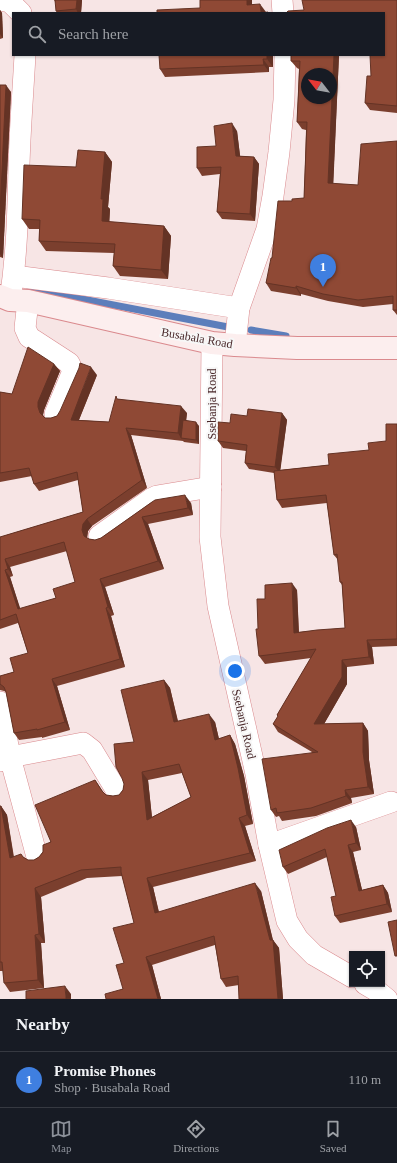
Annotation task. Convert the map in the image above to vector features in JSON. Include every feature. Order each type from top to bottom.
[{"type":"street","points":[[0,0],[10,2],[20,12]]},
{"type":"street","points":[[282,0],[283,12]]},
{"type":"street","points":[[25,56],[19,165],[18,223],[13,299],[29,337],[68,363],[73,371],[55,414]]},
{"type":"street","points":[[235,345],[239,308],[268,222],[279,152],[284,100],[285,56]]},
{"type":"street","points":[[14,276],[108,288],[239,308]]},
{"type":"street","name":"Busabala Road","points":[[13,299],[212,343],[297,348],[397,348]]},
{"type":"street","name":"Ssebanja Road","points":[[212,343],[210,537],[218,606],[256,774],[269,845],[287,921],[298,939],[314,955],[349,975]]},
{"type":"street","points":[[99,536],[157,496],[211,487]]},
{"type":"street","points":[[0,702],[5,759],[37,857]]},
{"type":"street","points":[[5,759],[83,743],[92,750],[118,793]]},
{"type":"street","points":[[269,845],[391,802]]},
{"type":"street","points":[[370,987],[387,999]]},
{"type":"building","points":[[55,0],[77,0],[76,9],[56,11]]},
{"type":"building","points":[[200,0],[247,0],[247,5],[260,4],[261,12],[157,12],[157,10],[200,8]]},
{"type":"building","points":[[302,0],[397,0],[397,106],[365,103],[367,76],[371,76],[370,56],[385,56],[385,12],[287,12],[304,10]]},
{"type":"building","points":[[159,56],[267,56],[267,59],[263,59],[264,65],[160,69]]},
{"type":"building","points":[[291,56],[334,56],[333,68],[301,68],[301,104],[332,104],[328,183],[358,185],[361,144],[397,141],[397,310],[393,310],[393,296],[358,300],[323,294],[296,286],[296,288],[266,283],[272,258],[278,201],[292,201],[292,199],[304,198],[307,122],[297,122],[300,61],[291,61]]},
{"type":"building","points":[[0,85],[6,85],[0,213]]},
{"type":"building","points":[[232,123],[236,156],[254,157],[250,214],[217,212],[221,167],[197,168],[197,147],[216,146],[214,126]]},
{"type":"building","points":[[78,150],[105,152],[101,199],[103,199],[102,221],[164,226],[161,270],[113,266],[115,244],[39,241],[40,220],[22,219],[24,165],[76,167]]},
{"type":"building","points":[[28,347],[54,364],[38,402],[40,413],[45,418],[57,416],[80,363],[91,367],[71,420],[109,422],[116,396],[117,399],[181,406],[178,433],[126,428],[142,480],[87,519],[83,524],[82,530],[84,536],[89,539],[95,540],[101,538],[155,500],[185,495],[188,508],[142,517],[158,561],[100,579],[108,607],[106,608],[120,659],[52,679],[65,722],[37,730],[14,733],[6,692],[4,687],[0,684],[0,676],[14,672],[10,658],[28,653],[16,614],[0,620],[0,537],[83,512],[77,472],[34,484],[29,468],[0,473],[0,392],[12,394]],"holes":[[[64,542],[75,582],[53,589],[56,598],[18,609],[5,570],[8,569],[5,559]]]},
{"type":"building","points":[[248,409],[282,413],[275,467],[245,463],[247,445],[218,441],[218,422],[230,423],[231,414],[247,416]]},
{"type":"building","points":[[183,420],[196,422],[196,440],[181,438]]},
{"type":"building","points":[[386,424],[397,424],[397,639],[367,640],[369,657],[342,660],[342,677],[314,724],[363,723],[363,752],[368,787],[345,790],[346,796],[311,808],[277,813],[276,808],[271,810],[262,759],[318,752],[273,724],[316,649],[259,656],[256,629],[258,629],[257,599],[265,599],[265,585],[292,583],[294,633],[345,628],[342,582],[340,582],[337,554],[334,555],[326,495],[277,500],[274,471],[329,465],[328,454],[369,450],[368,443],[386,441]]},
{"type":"building","points":[[164,680],[174,722],[209,714],[215,740],[230,735],[247,815],[239,818],[250,853],[147,878],[155,913],[255,883],[270,940],[273,940],[278,999],[239,999],[238,976],[221,979],[214,936],[146,957],[158,999],[106,999],[105,994],[123,989],[116,965],[124,963],[113,928],[134,923],[121,867],[81,870],[35,888],[39,934],[35,935],[38,980],[4,983],[2,962],[0,962],[0,806],[10,858],[21,854],[28,860],[34,860],[43,852],[43,845],[51,842],[35,805],[95,780],[106,795],[119,795],[123,790],[124,784],[116,767],[114,744],[134,742],[121,690]],"holes":[[[179,764],[191,797],[147,820],[142,772]]]},
{"type":"building","points":[[351,820],[356,843],[348,845],[359,891],[383,885],[387,904],[335,916],[331,897],[336,896],[325,849],[283,867],[279,850],[327,828]]},
{"type":"building","points":[[397,920],[397,956],[395,956],[388,922]]},
{"type":"building","points":[[65,986],[66,999],[26,999],[26,991]]},
{"type":"waterway","points":[[30,289],[228,327]]},
{"type":"waterway","points":[[251,330],[286,336]]},
{"type":"place","name":"Promise Phones","points":[[323,287]]}]
